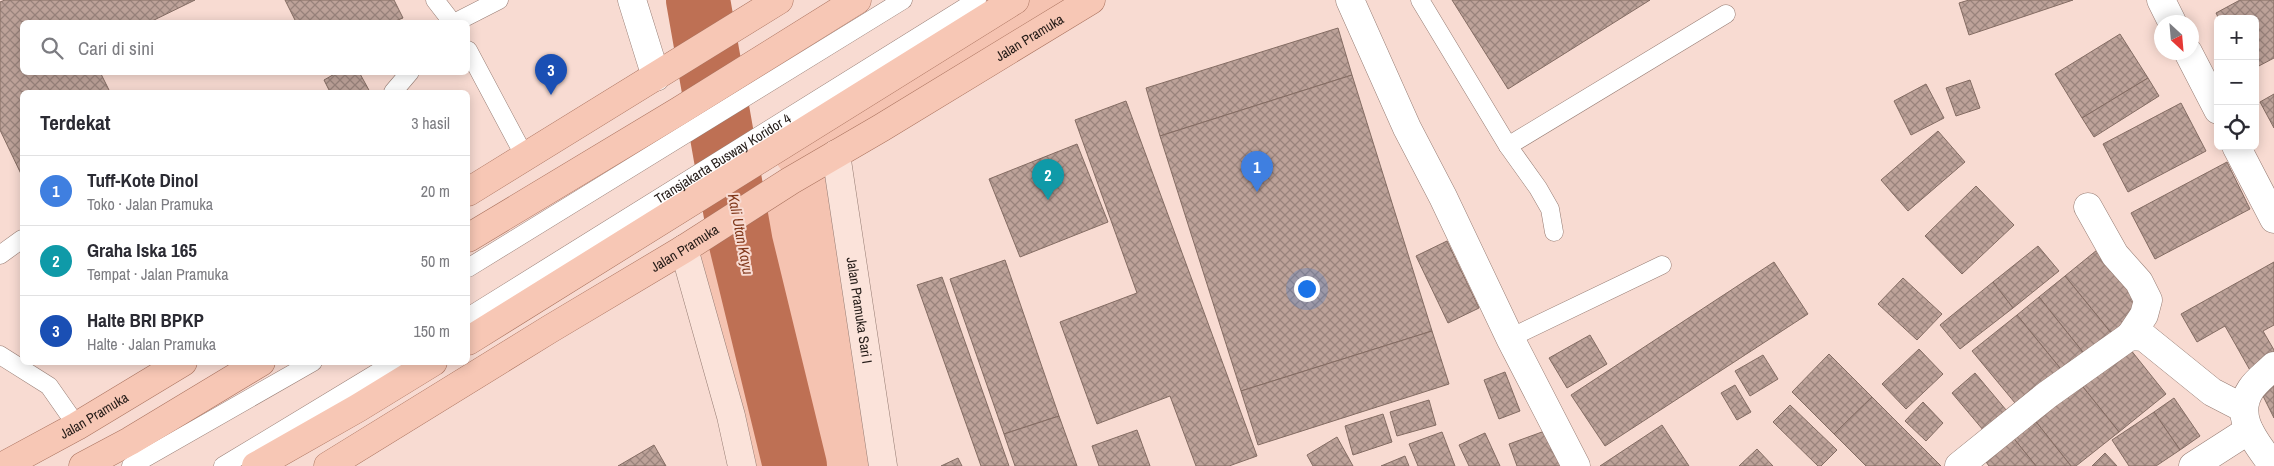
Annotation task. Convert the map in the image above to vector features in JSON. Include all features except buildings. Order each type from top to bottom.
[{"type":"main road","points":[[470,191],[779,0]]},
{"type":"main road","points":[[470,237],[680,111],[856,0]]},
{"type":"main road","points":[[470,340],[678,197],[743,170],[1015,0]]},
{"type":"main road","name":"Jalan Pramuka","points":[[328,466],[1091,0]]},
{"type":"main road","points":[[937,94],[950,40]]},
{"type":"main road","name":"Jalan Pramuka","points":[[3,466],[77,426],[178,365]]},
{"type":"main road","points":[[83,466],[130,441],[256,365]]},
{"type":"main road","points":[[256,466],[358,408],[428,365]]},
{"type":"street","points":[[632,0],[666,70]]},
{"type":"street","points":[[1350,0],[1392,98],[1443,197],[1510,338],[1576,466]]},
{"type":"street","points":[[2161,0],[2168,15]]},
{"type":"street","points":[[2192,60],[2215,105]]},
{"type":"street","points":[[2238,150],[2274,219]]},
{"type":"street","name":"Jalan Pramuka Sari I","points":[[836,154],[883,466]]},
{"type":"street","points":[[1959,466],[2047,395],[2130,336],[2144,315],[2148,300],[2139,282],[2115,255],[2088,206]]},
{"type":"street","points":[[692,245],[742,466]]},
{"type":"street","points":[[2130,336],[2144,336],[2246,420],[2273,466]]},
{"type":"street","points":[[2193,466],[2246,420],[2251,389],[2274,366]]},
{"type":"lane","points":[[435,0],[450,20]]},
{"type":"lane","points":[[460,20],[499,0]]},
{"type":"lane","points":[[470,267],[903,0]]},
{"type":"lane","name":"Transjakarta Busway Koridor 4","points":[[470,316],[678,197],[746,143],[977,0]]},
{"type":"lane","points":[[1420,0],[1508,146],[1538,188],[1550,209],[1554,232]]},
{"type":"lane","points":[[1508,146],[1726,14]]},
{"type":"lane","points":[[470,54],[526,157]]},
{"type":"lane","points":[[395,90],[407,75]]},
{"type":"lane","points":[[0,255],[20,240]]},
{"type":"lane","points":[[1510,338],[1662,265]]},
{"type":"lane","points":[[0,354],[49,386],[77,426]]},
{"type":"lane","points":[[131,466],[308,365]]},
{"type":"lane","points":[[223,466],[390,365]]},
{"type":"shaded area","points":[[1015,0],[1091,0],[836,154],[891,466],[743,466],[691,252],[790,181],[769,154]]},
{"type":"waterway","name":"Kali Utan Kayu","points":[[698,0],[741,244],[795,466]]},
{"type":"place","name":"Halte BRI BPKP","points":[[551,95]]},
{"type":"place","name":"Tuff-Kote Dinol","points":[[1257,192]]},
{"type":"place","name":"Graha Iska 165","points":[[1048,200]]}]
